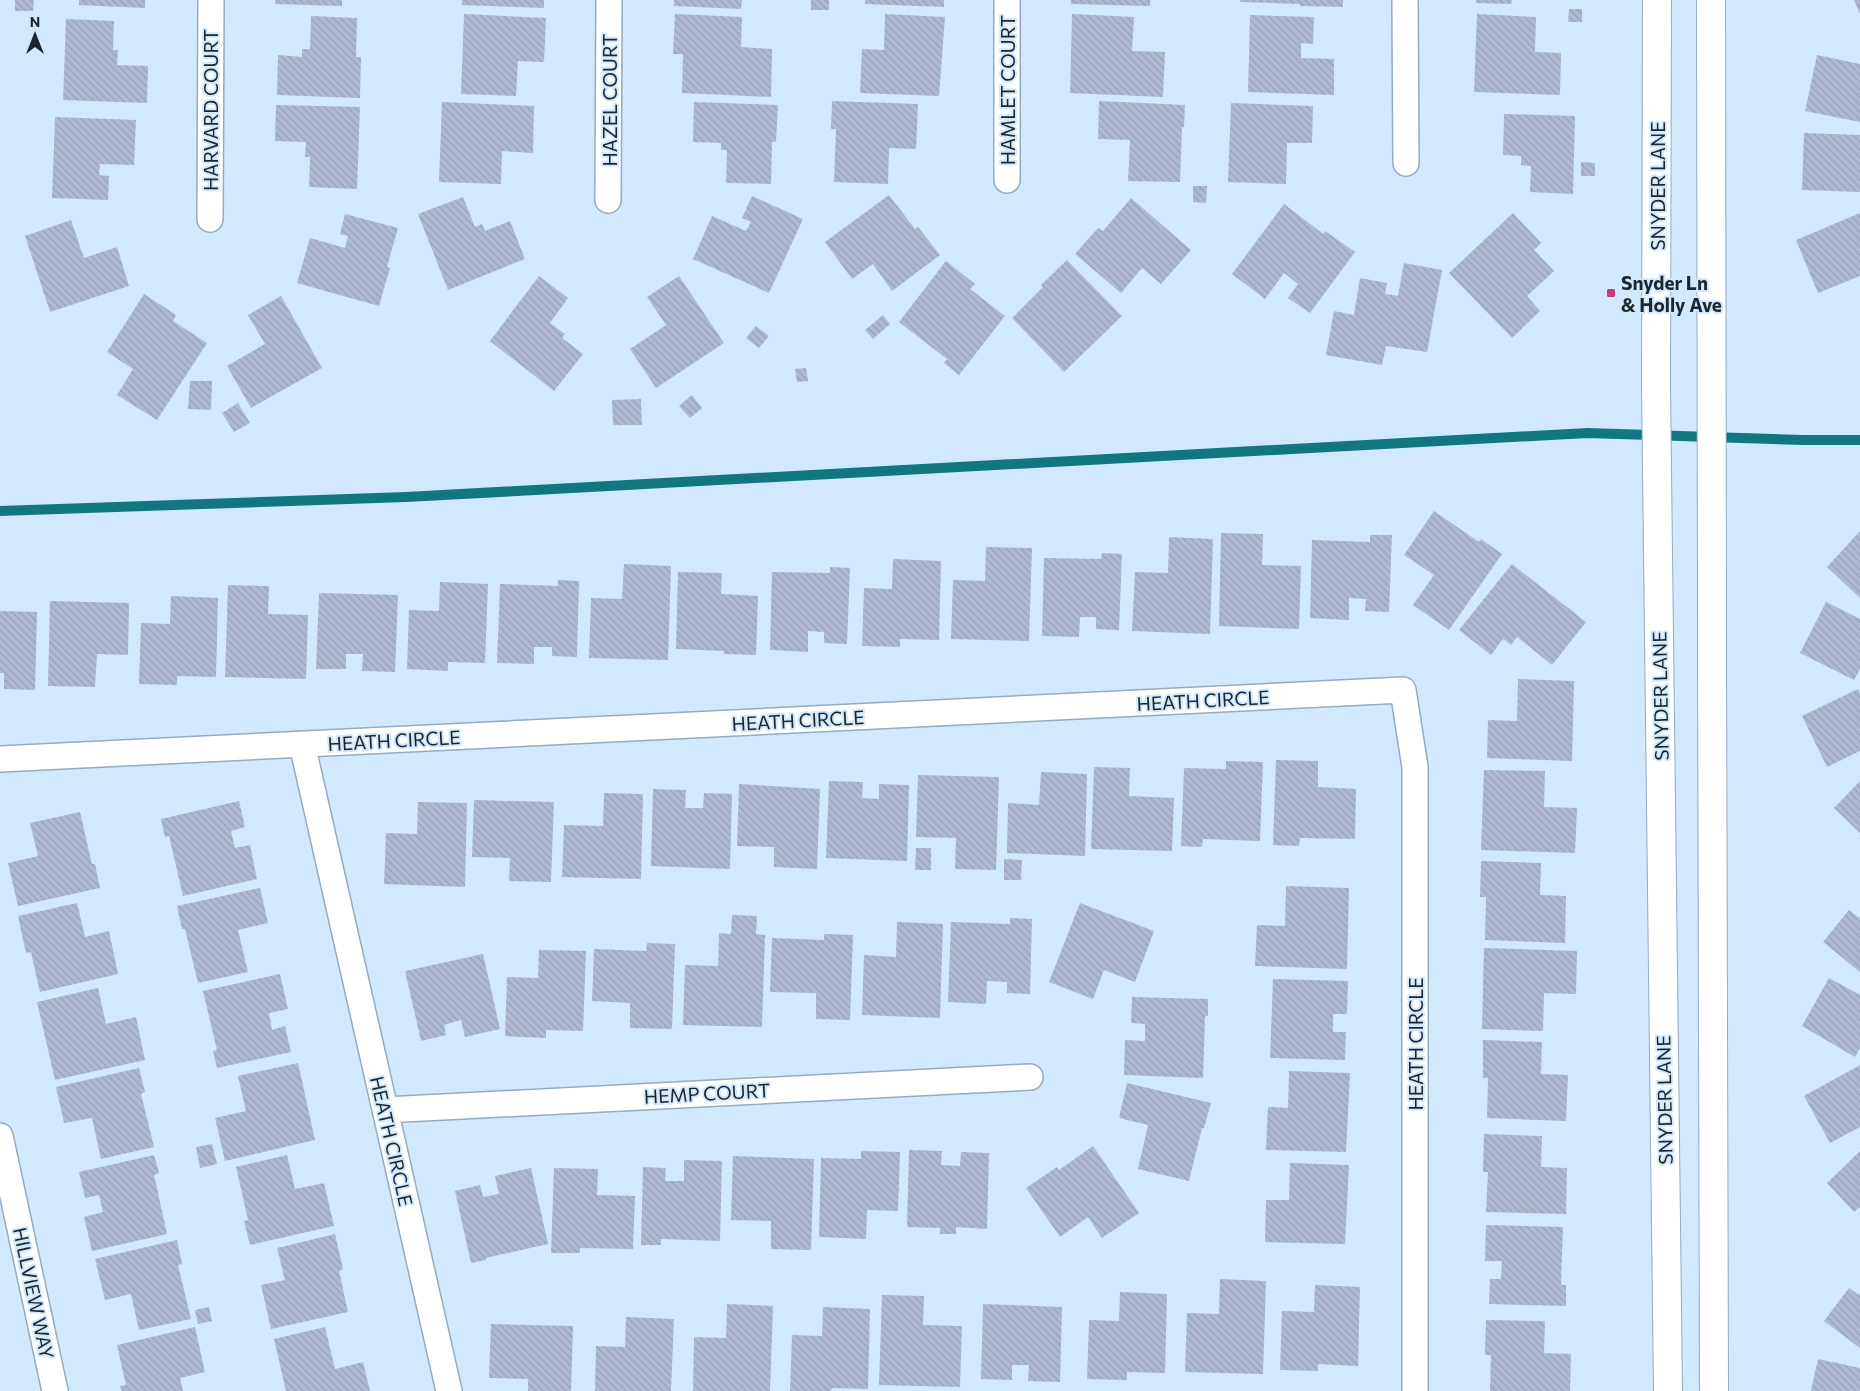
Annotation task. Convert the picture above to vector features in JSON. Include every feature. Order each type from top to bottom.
[{"type":"street","name":"HARVARD COURT","points":[[210,219],[211,0]]},
{"type":"street","name":"HAZEL COURT","points":[[608,200],[609,0]]},
{"type":"street","name":"HAMLET COURT","points":[[1007,0],[1007,180]]},
{"type":"street","points":[[1405,0],[1406,163]]},
{"type":"street","name":"SNYDER LANE","points":[[1657,0],[1656,385],[1668,1391]]},
{"type":"street","points":[[1711,0],[1714,386],[1712,1232],[1714,1391]]},
{"type":"street","name":"HEATH CIRCLE","points":[[0,759],[1403,690],[1414,767],[1415,1391]]},
{"type":"street","name":"HEATH CIRCLE","points":[[302,744],[448,1391]]},
{"type":"street","name":"HEMP COURT","points":[[385,1110],[1030,1077]]},
{"type":"street","name":"HILLVIEW WAY","points":[[0,1136],[55,1391]]},
{"type":"building","points":[[15,0],[34,0],[33,11],[15,11]]},
{"type":"building","points":[[79,0],[145,0],[145,8],[79,5]]},
{"type":"building","points":[[275,0],[342,0],[342,6],[275,4]]},
{"type":"building","points":[[462,0],[544,0],[544,8],[462,5]]},
{"type":"building","points":[[674,0],[742,0],[741,9],[674,6]]},
{"type":"building","points":[[811,0],[829,0],[829,10],[811,10]]},
{"type":"building","points":[[865,0],[944,0],[944,7],[865,4]]},
{"type":"building","points":[[1071,0],[1150,0],[1150,6],[1071,4]]},
{"type":"building","points":[[1240,0],[1343,0],[1343,7],[1240,2]]},
{"type":"building","points":[[1476,0],[1512,0],[1511,4],[1476,3]]},
{"type":"building","points":[[1854,0],[1860,0],[1860,14]]},
{"type":"building","points":[[1569,9],[1582,9],[1582,22],[1568,22]]},
{"type":"building","points":[[464,14],[546,18],[544,62],[518,61],[516,96],[461,94]]},
{"type":"building","points":[[675,14],[742,17],[741,47],[772,49],[771,97],[682,93],[683,54],[673,54]]},
{"type":"building","points":[[885,14],[945,17],[939,96],[860,93],[862,49],[884,50]]},
{"type":"building","points":[[1072,14],[1134,17],[1132,51],[1165,52],[1163,97],[1070,93]]},
{"type":"building","points":[[1477,14],[1536,17],[1535,52],[1561,53],[1560,95],[1474,92]]},
{"type":"building","points":[[1250,15],[1314,17],[1313,44],[1301,43],[1301,58],[1334,59],[1334,95],[1248,92]]},
{"type":"building","points":[[311,16],[357,18],[356,57],[361,57],[360,98],[277,95],[278,55],[302,57],[302,49],[310,49]]},
{"type":"building","points":[[66,19],[114,21],[113,50],[118,50],[117,65],[148,66],[147,103],[63,100]]},
{"type":"building","points":[[1817,55],[1860,64],[1860,122],[1805,111]]},
{"type":"building","points":[[832,101],[918,104],[916,149],[889,148],[888,184],[834,182],[836,129],[831,129]]},
{"type":"building","points":[[1099,101],[1185,105],[1184,127],[1182,127],[1180,182],[1128,181],[1130,140],[1098,139]]},
{"type":"building","points":[[442,102],[534,106],[533,153],[502,151],[501,184],[439,182]]},
{"type":"building","points":[[694,102],[778,105],[776,142],[772,142],[771,184],[726,183],[727,150],[721,150],[721,143],[693,142]]},
{"type":"building","points":[[1231,103],[1313,106],[1312,143],[1287,143],[1286,184],[1228,182]]},
{"type":"building","points":[[276,105],[360,107],[357,189],[309,187],[310,157],[305,157],[306,142],[275,141]]},
{"type":"building","points":[[1504,114],[1575,116],[1573,194],[1530,192],[1531,166],[1521,165],[1521,156],[1503,155]]},
{"type":"building","points":[[55,117],[136,120],[134,165],[100,164],[99,175],[109,176],[108,200],[52,198]]},
{"type":"building","points":[[1804,133],[1860,135],[1860,192],[1802,190]]},
{"type":"building","points":[[1581,162],[1595,163],[1595,176],[1581,176]]},
{"type":"building","points":[[1193,186],[1207,186],[1206,203],[1193,202]]},
{"type":"building","points":[[889,195],[915,229],[918,227],[940,255],[892,291],[873,264],[852,279],[825,242]]},
{"type":"building","points":[[752,196],[803,219],[769,293],[693,259],[712,216],[746,231],[751,222],[742,218]]},
{"type":"building","points":[[463,197],[475,227],[482,224],[485,231],[510,221],[525,259],[448,290],[418,214]]},
{"type":"building","points":[[1131,198],[1191,250],[1161,284],[1142,268],[1121,293],[1075,254],[1098,228],[1103,231]]},
{"type":"building","points":[[1284,204],[1323,234],[1325,231],[1355,252],[1310,313],[1288,298],[1298,284],[1284,273],[1265,299],[1232,274]]},
{"type":"building","points":[[1513,213],[1541,243],[1534,250],[1554,271],[1527,296],[1540,311],[1512,338],[1449,273]]},
{"type":"building","points":[[1860,213],[1860,276],[1818,293],[1796,240]]},
{"type":"building","points":[[345,214],[398,228],[387,267],[390,268],[379,306],[297,283],[310,238],[345,248],[348,236],[340,234]]},
{"type":"building","points":[[71,220],[84,258],[117,247],[129,286],[50,312],[25,236]]},
{"type":"building","points":[[1067,260],[1122,316],[1064,372],[1012,318],[1043,287],[1041,285]]},
{"type":"building","points":[[946,261],[975,284],[970,289],[1005,316],[959,375],[944,363],[947,359],[899,322]]},
{"type":"building","points":[[1404,263],[1442,270],[1427,352],[1386,346],[1382,365],[1326,355],[1334,311],[1354,315],[1360,278],[1387,283],[1385,294],[1398,296]]},
{"type":"building","points":[[539,276],[568,298],[550,323],[565,334],[562,338],[583,354],[554,391],[490,341]]},
{"type":"building","points":[[679,276],[724,343],[656,388],[630,349],[666,325],[647,297]]},
{"type":"building","points":[[144,294],[176,315],[173,321],[207,343],[157,420],[117,395],[133,369],[107,352]]},
{"type":"building","points":[[281,296],[322,368],[251,408],[227,366],[265,344],[248,315]]},
{"type":"building","points":[[883,315],[890,324],[873,339],[865,330]]},
{"type":"building","points":[[756,326],[769,336],[759,348],[746,338]]},
{"type":"building","points":[[806,368],[808,381],[797,382],[795,369]]},
{"type":"building","points":[[190,381],[212,381],[211,410],[188,409]]},
{"type":"building","points":[[692,395],[702,408],[690,418],[679,406]]},
{"type":"building","points":[[641,399],[642,425],[613,425],[612,400]]},
{"type":"building","points":[[238,403],[250,423],[234,432],[222,413]]},
{"type":"building","points":[[1434,511],[1479,542],[1481,539],[1502,554],[1449,630],[1413,605],[1434,575],[1404,555]]},
{"type":"building","points":[[1860,531],[1860,598],[1827,567]]},
{"type":"building","points":[[1221,533],[1263,534],[1262,565],[1301,566],[1299,629],[1219,626]]},
{"type":"building","points":[[1370,535],[1392,535],[1389,612],[1365,611],[1366,599],[1349,598],[1349,620],[1310,618],[1312,540],[1370,542]]},
{"type":"building","points":[[1169,537],[1213,539],[1210,634],[1132,631],[1135,572],[1168,573]]},
{"type":"building","points":[[986,547],[1032,548],[1029,641],[951,639],[953,580],[985,581]]},
{"type":"building","points":[[1102,553],[1122,554],[1119,630],[1096,629],[1096,617],[1080,617],[1079,637],[1042,636],[1044,558],[1101,559]]},
{"type":"building","points":[[893,559],[941,561],[939,640],[900,639],[900,647],[862,646],[864,588],[892,589]]},
{"type":"building","points":[[624,564],[671,566],[668,660],[589,658],[591,598],[622,599]]},
{"type":"building","points":[[1512,564],[1586,622],[1552,665],[1517,637],[1511,645],[1503,639],[1491,655],[1459,630]]},
{"type":"building","points":[[830,567],[850,568],[847,644],[824,643],[824,632],[808,631],[808,652],[770,650],[772,572],[830,573]]},
{"type":"building","points":[[678,572],[722,573],[721,594],[758,596],[756,655],[724,654],[724,651],[676,649]]},
{"type":"building","points":[[558,580],[579,581],[577,657],[552,656],[552,647],[534,647],[534,664],[497,663],[500,584],[558,586]]},
{"type":"building","points":[[440,582],[488,584],[485,663],[448,662],[448,671],[407,669],[409,610],[439,611]]},
{"type":"building","points":[[228,585],[269,586],[268,614],[308,615],[306,679],[225,677]]},
{"type":"building","points":[[319,593],[398,595],[395,672],[362,671],[363,654],[346,654],[346,669],[316,669]]},
{"type":"building","points":[[171,596],[218,598],[216,677],[177,676],[177,685],[139,684],[141,623],[170,624]]},
{"type":"building","points":[[50,601],[129,603],[128,655],[97,654],[95,687],[48,686]]},
{"type":"building","points":[[1826,602],[1860,619],[1860,669],[1854,680],[1800,653]]},
{"type":"building","points":[[0,611],[37,612],[35,690],[4,689],[4,673],[0,673]]},
{"type":"building","points":[[1518,679],[1574,681],[1572,761],[1487,758],[1488,720],[1517,721]]},
{"type":"building","points":[[1858,689],[1860,693],[1860,751],[1827,767],[1802,716]]},
{"type":"building","points":[[1276,760],[1318,761],[1318,787],[1356,789],[1355,839],[1300,838],[1299,846],[1273,845]]},
{"type":"building","points":[[1226,761],[1263,762],[1260,841],[1203,839],[1202,847],[1181,846],[1184,768],[1226,769]]},
{"type":"building","points":[[1094,767],[1130,768],[1129,796],[1174,798],[1172,851],[1091,849]]},
{"type":"building","points":[[1484,770],[1545,771],[1544,807],[1577,808],[1575,853],[1481,850]]},
{"type":"building","points":[[1041,772],[1087,774],[1085,856],[1007,853],[1008,803],[1039,805]]},
{"type":"building","points":[[918,775],[999,777],[996,870],[955,869],[956,838],[916,837]]},
{"type":"building","points":[[829,781],[863,782],[862,798],[879,799],[879,784],[909,785],[907,861],[826,858]]},
{"type":"building","points":[[1860,781],[1860,833],[1834,808]]},
{"type":"building","points":[[739,784],[820,789],[817,869],[774,867],[774,847],[737,846]]},
{"type":"building","points":[[653,789],[686,790],[685,808],[703,808],[704,793],[732,794],[730,869],[651,866]]},
{"type":"building","points":[[604,793],[643,794],[641,879],[562,877],[564,825],[603,826]]},
{"type":"building","points":[[474,800],[554,802],[551,882],[509,881],[510,858],[472,857]]},
{"type":"building","points":[[239,801],[245,827],[231,831],[235,848],[250,845],[257,879],[183,896],[169,836],[165,837],[161,819]]},
{"type":"building","points":[[418,802],[467,803],[465,887],[384,884],[386,833],[417,834]]},
{"type":"building","points":[[80,812],[92,864],[95,864],[100,888],[18,906],[8,863],[38,856],[30,823]]},
{"type":"building","points":[[916,848],[931,848],[931,870],[915,870]]},
{"type":"building","points":[[1004,859],[1022,860],[1021,880],[1004,880]]},
{"type":"building","points":[[1481,861],[1541,863],[1540,895],[1566,896],[1565,943],[1485,940],[1486,897],[1480,897]]},
{"type":"building","points":[[1286,886],[1349,888],[1347,969],[1255,966],[1257,925],[1285,926]]},
{"type":"building","points":[[260,888],[268,923],[238,930],[248,972],[198,983],[185,929],[182,929],[177,906]]},
{"type":"building","points":[[77,903],[85,937],[109,931],[118,974],[40,992],[31,952],[26,953],[18,916]]},
{"type":"building","points":[[1080,903],[1154,931],[1135,982],[1104,970],[1093,999],[1049,982]]},
{"type":"building","points":[[1849,910],[1859,918],[1860,916],[1860,972],[1823,942]]},
{"type":"building","points":[[732,915],[757,916],[756,934],[765,935],[762,1027],[683,1025],[685,965],[718,966],[719,933],[731,934]]},
{"type":"building","points":[[1010,918],[1032,919],[1030,994],[1007,993],[1007,982],[987,981],[986,1004],[948,1002],[951,922],[1010,924]]},
{"type":"building","points":[[897,922],[943,924],[940,1018],[862,1015],[864,955],[896,957]]},
{"type":"building","points":[[824,934],[853,935],[850,1020],[816,1019],[816,993],[770,992],[772,938],[824,940]]},
{"type":"building","points":[[647,943],[675,944],[672,1029],[630,1028],[630,1003],[592,1001],[594,949],[646,951]]},
{"type":"building","points":[[1484,948],[1577,951],[1576,994],[1544,993],[1543,1031],[1482,1029]]},
{"type":"building","points":[[539,950],[586,951],[583,1031],[546,1030],[546,1038],[505,1036],[507,977],[538,978]]},
{"type":"building","points":[[483,954],[500,1029],[465,1037],[461,1020],[444,1025],[446,1035],[421,1041],[405,971]]},
{"type":"building","points":[[280,974],[288,1009],[269,1013],[272,1030],[285,1026],[291,1052],[217,1068],[213,1051],[217,1050],[203,991]]},
{"type":"building","points":[[1829,978],[1860,995],[1860,1048],[1855,1057],[1802,1026]]},
{"type":"building","points":[[1273,979],[1348,981],[1347,1014],[1333,1014],[1333,1032],[1346,1032],[1345,1060],[1270,1058]]},
{"type":"building","points":[[98,988],[106,1024],[136,1017],[145,1060],[55,1080],[37,1002]]},
{"type":"building","points":[[1132,997],[1208,999],[1208,1016],[1205,1016],[1203,1078],[1124,1075],[1125,1040],[1145,1041],[1145,1024],[1131,1023]]},
{"type":"building","points":[[1483,1040],[1542,1042],[1541,1074],[1568,1075],[1566,1121],[1487,1118],[1488,1078],[1483,1078]]},
{"type":"building","points":[[298,1063],[315,1140],[225,1161],[215,1118],[246,1111],[238,1076]]},
{"type":"building","points":[[1860,1065],[1860,1127],[1830,1143],[1804,1096]]},
{"type":"building","points":[[139,1068],[145,1092],[141,1094],[154,1147],[101,1159],[92,1118],[64,1123],[56,1087]]},
{"type":"building","points":[[1289,1071],[1350,1073],[1346,1152],[1266,1150],[1268,1107],[1288,1108]]},
{"type":"building","points":[[1127,1083],[1211,1103],[1204,1128],[1202,1128],[1189,1181],[1138,1169],[1148,1125],[1119,1118]]},
{"type":"building","points":[[1484,1134],[1542,1136],[1541,1167],[1567,1168],[1566,1214],[1486,1212],[1488,1172],[1483,1172]]},
{"type":"building","points":[[212,1144],[217,1164],[200,1168],[196,1147]]},
{"type":"building","points":[[1093,1146],[1139,1213],[1102,1238],[1088,1217],[1060,1237],[1026,1188],[1057,1167],[1059,1170]]},
{"type":"building","points":[[909,1150],[942,1151],[941,1165],[960,1166],[961,1152],[989,1153],[987,1229],[956,1227],[956,1234],[940,1234],[940,1228],[907,1227]]},
{"type":"building","points":[[861,1151],[900,1152],[898,1211],[867,1210],[866,1239],[819,1237],[821,1158],[861,1159]]},
{"type":"building","points":[[1860,1151],[1860,1207],[1854,1212],[1827,1183]]},
{"type":"building","points":[[154,1155],[159,1173],[154,1175],[167,1234],[92,1251],[84,1217],[103,1212],[99,1195],[85,1198],[79,1172]]},
{"type":"building","points":[[287,1155],[295,1189],[324,1183],[334,1226],[250,1245],[244,1221],[248,1220],[236,1167]]},
{"type":"building","points":[[733,1156],[814,1159],[811,1250],[771,1249],[771,1221],[731,1220]]},
{"type":"building","points":[[684,1160],[722,1161],[720,1241],[661,1239],[661,1245],[641,1245],[643,1167],[666,1168],[665,1181],[684,1181]]},
{"type":"building","points":[[1290,1163],[1349,1165],[1345,1244],[1265,1242],[1266,1200],[1289,1200]]},
{"type":"building","points":[[531,1168],[548,1244],[471,1263],[455,1191],[480,1185],[483,1197],[499,1194],[495,1176]]},
{"type":"building","points":[[554,1168],[598,1169],[597,1195],[635,1196],[633,1249],[580,1248],[580,1253],[551,1253]]},
{"type":"building","points":[[1486,1225],[1563,1227],[1561,1285],[1566,1285],[1566,1306],[1489,1304],[1490,1279],[1501,1279],[1502,1261],[1485,1261]]},
{"type":"building","points":[[335,1234],[343,1269],[339,1271],[348,1312],[271,1329],[261,1285],[285,1280],[277,1248]]},
{"type":"building","points":[[177,1240],[182,1264],[178,1265],[191,1319],[139,1330],[131,1294],[105,1300],[95,1259]]},
{"type":"building","points":[[1220,1279],[1266,1281],[1263,1374],[1185,1372],[1187,1313],[1219,1314]]},
{"type":"building","points":[[1315,1285],[1360,1287],[1358,1366],[1318,1364],[1318,1371],[1280,1370],[1282,1311],[1314,1312]]},
{"type":"building","points":[[1849,1288],[1859,1295],[1860,1293],[1860,1348],[1824,1321]]},
{"type":"building","points":[[1120,1292],[1167,1294],[1165,1373],[1127,1372],[1127,1380],[1087,1379],[1089,1320],[1119,1321]]},
{"type":"building","points":[[882,1295],[924,1296],[923,1325],[962,1326],[960,1387],[879,1385]]},
{"type":"building","points":[[727,1304],[773,1306],[770,1391],[693,1391],[694,1337],[726,1338]]},
{"type":"building","points":[[983,1304],[1062,1307],[1060,1382],[1028,1381],[1029,1365],[1012,1365],[1012,1380],[981,1379]]},
{"type":"building","points":[[209,1307],[212,1321],[198,1324],[195,1310]]},
{"type":"building","points":[[823,1307],[870,1309],[868,1389],[832,1388],[831,1391],[790,1391],[792,1335],[822,1336]]},
{"type":"building","points":[[626,1317],[674,1319],[671,1391],[595,1391],[596,1346],[625,1347]]},
{"type":"building","points":[[1486,1320],[1545,1321],[1544,1353],[1571,1354],[1570,1391],[1490,1391],[1491,1355],[1485,1355]]},
{"type":"building","points":[[491,1324],[573,1326],[571,1391],[528,1391],[528,1379],[489,1378]]},
{"type":"building","points":[[195,1327],[205,1372],[180,1378],[183,1391],[122,1391],[120,1386],[126,1385],[117,1345]]},
{"type":"building","points":[[325,1327],[335,1369],[363,1362],[370,1391],[286,1391],[274,1339]]},
{"type":"building","points":[[1818,1359],[1860,1368],[1860,1391],[1811,1391]]},
{"type":"waterway","points":[[0,511],[406,497],[1588,433],[1860,440]]},
{"type":"place","name":"Snyder Ln & Holly Ave","points":[[1611,293]]}]
